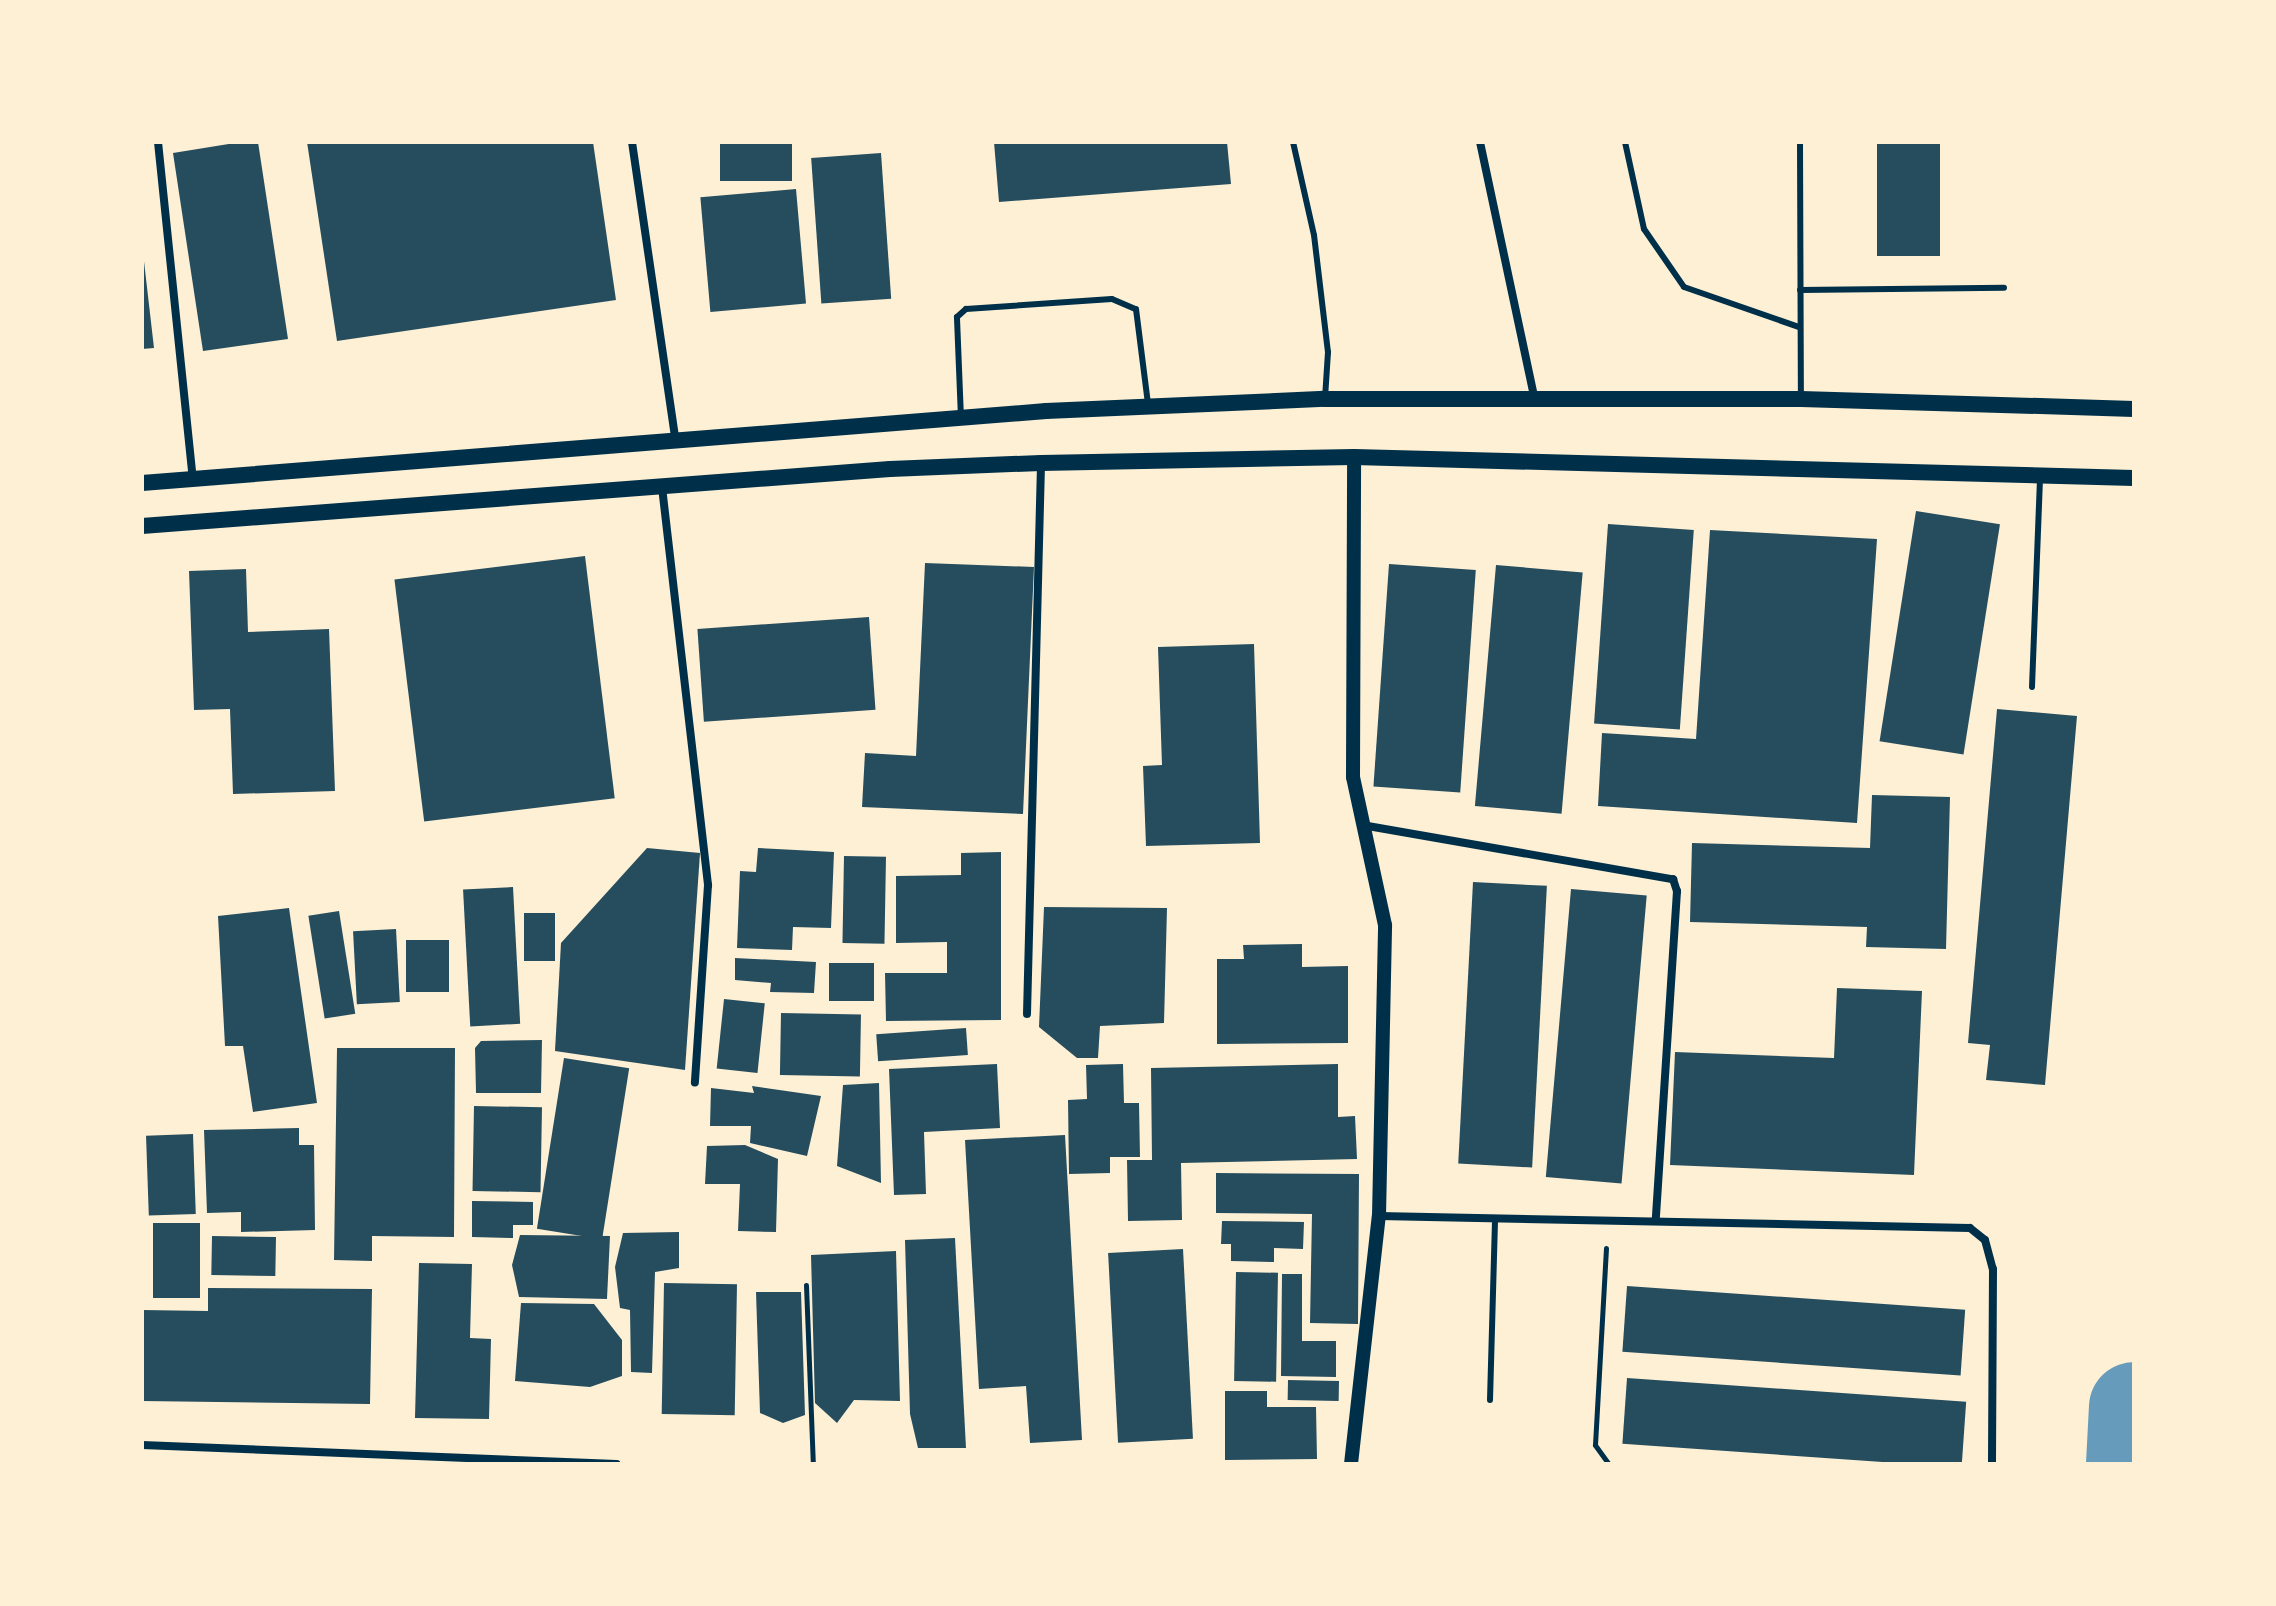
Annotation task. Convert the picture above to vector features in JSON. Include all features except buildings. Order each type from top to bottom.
[{"type":"main road","points":[[142,483],[675,438],[961,418],[1325,399],[1534,396],[1801,399],[2134,409]]},
{"type":"main road","points":[[142,526],[662,486],[1041,463],[1354,457],[2134,478]]},
{"type":"street","points":[[158,142],[193,479]]},
{"type":"street","points":[[632,142],[675,438]]},
{"type":"street","points":[[1480,142],[1534,396]]},
{"type":"street","points":[[1351,1464],[1379,1216],[1385,925],[1377,872],[1361,825],[1353,777],[1354,457]]},
{"type":"street","points":[[1027,1014],[1041,463]]},
{"type":"street","points":[[662,486],[708,885],[695,1083]]},
{"type":"street","points":[[1361,825],[1673,879],[1677,891],[1656,1220]]},
{"type":"street","points":[[1379,1216],[1970,1228],[1985,1240],[1993,1269],[1992,1464]]},
{"type":"street","points":[[142,1445],[617,1464]]},
{"type":"lane","points":[[1293,142],[1314,235],[1328,352],[1325,399]]},
{"type":"lane","points":[[1625,142],[1644,229],[1684,287],[1799,327]]},
{"type":"lane","points":[[1800,142],[1801,399]]},
{"type":"lane","points":[[1800,290],[2004,288]]},
{"type":"lane","points":[[961,418],[957,317],[966,309],[1112,299],[1136,309],[1148,407]]},
{"type":"lane","points":[[2032,687],[2040,474]]},
{"type":"lane","points":[[1490,1400],[1495,1219]]},
{"type":"path","points":[[1608,1219],[1595,1445],[1609,1464]]},
{"type":"path","points":[[806,1285],[813,1464]]},
{"type":"waterway","points":[[2131,1464],[2134,1407]]}]
